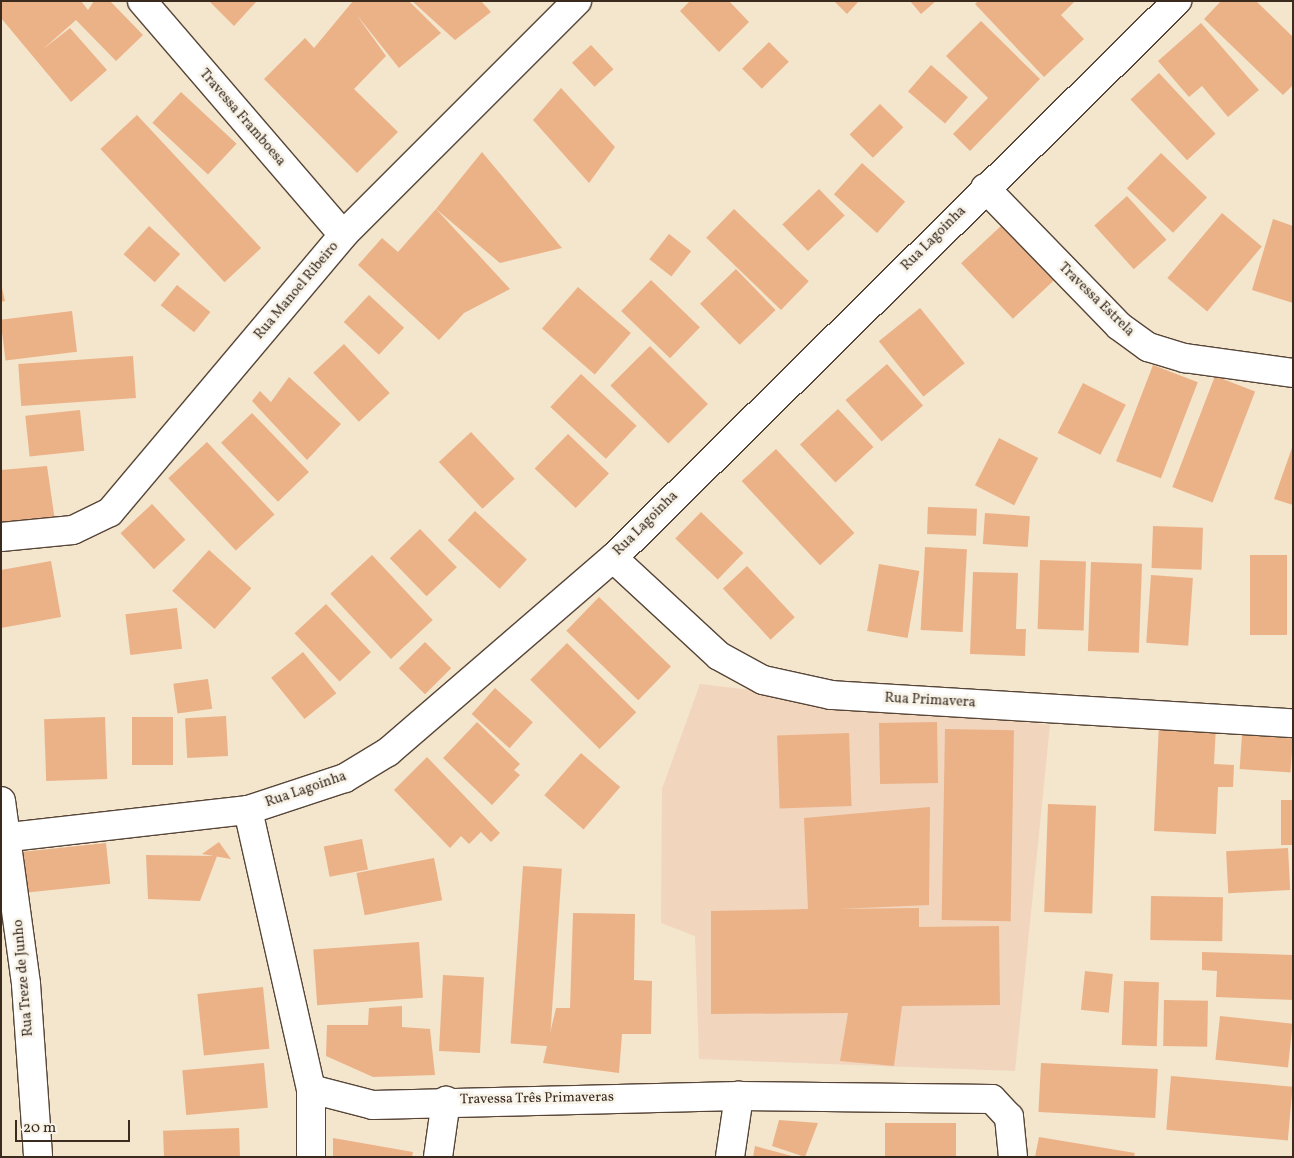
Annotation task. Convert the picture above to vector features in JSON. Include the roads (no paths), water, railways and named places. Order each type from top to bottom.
[{"type":"street","name":"Travessa Framboesa","points":[[142,1],[343,235]]},
{"type":"street","name":"Rua Manoel Ribeiro","points":[[1,537],[74,530],[110,512],[343,235],[577,1]]},
{"type":"street","name":"Rua Lagoinha","points":[[5,838],[248,810],[345,778],[388,752],[613,558],[985,188],[1177,1]]},
{"type":"street","name":"Travessa Estrela","points":[[985,188],[1119,326],[1148,347],[1185,358],[1293,373]]},
{"type":"street","name":"Rua Primavera","points":[[613,558],[720,656],[763,680],[831,695],[1293,723]]},
{"type":"street","name":"Rua Treze de Junho","points":[[1,801],[26,984],[38,1157]]},
{"type":"street","points":[[248,810],[311,1089],[311,1157]]},
{"type":"street","name":"Travessa Três Primaveras","points":[[311,1089],[373,1105],[446,1101],[739,1096],[992,1099],[1009,1117],[1013,1154]]},
{"type":"street","points":[[730,1157],[739,1096]]},
{"type":"street","points":[[438,1157],[446,1101]]}]
